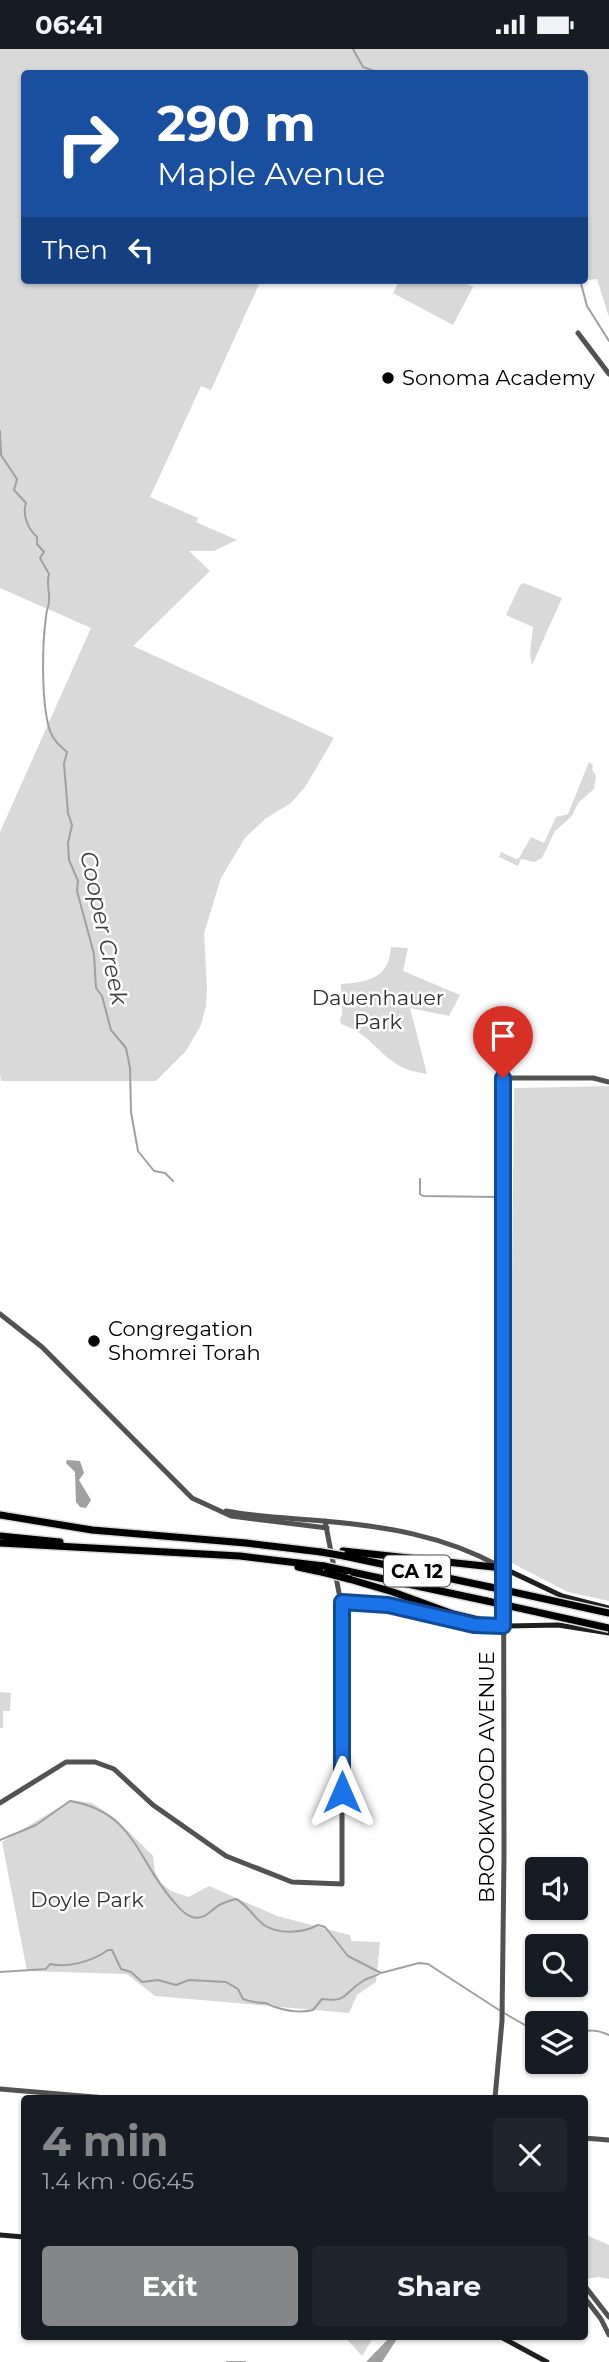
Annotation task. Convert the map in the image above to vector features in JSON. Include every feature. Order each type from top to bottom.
[{"type":"highway","name":"CA 12","points":[[0,1515],[92,1530],[344,1553],[609,1613]]},
{"type":"highway","points":[[0,1536],[137,1549]]},
{"type":"highway","name":"CA 12","points":[[0,1543],[254,1557],[487,1601],[609,1628]]},
{"type":"highway","points":[[344,1553],[503,1568]]},
{"type":"highway","points":[[348,1575],[453,1614],[503,1626]]},
{"type":"main road","points":[[503,1568],[562,1597],[609,1608]]},
{"type":"main road","points":[[503,1626],[558,1625],[609,1633]]},
{"type":"main road","points":[[0,2235],[21,2237]]},
{"type":"main road","points":[[506,2340],[547,2362]]},
{"type":"street","points":[[578,333],[609,375]]},
{"type":"street","name":"BROOKWOOD AVENUE","points":[[495,2095],[502,2021],[503,1078],[593,1079],[609,1082]]},
{"type":"street","points":[[0,1314],[43,1347],[179,1488],[192,1498],[226,1515],[256,1521],[327,1528]]},
{"type":"street","points":[[216,1510],[375,1527],[414,1534],[478,1555],[503,1568]]},
{"type":"street","points":[[0,1803],[57,1766],[72,1761],[95,1762],[114,1769],[153,1805],[226,1856],[292,1882],[342,1884],[342,1602],[324,1521]]},
{"type":"street","points":[[342,1602],[388,1605],[474,1625],[503,1626]]},
{"type":"street","points":[[0,2089],[71,2095]]},
{"type":"street","points":[[588,2138],[609,2140]]},
{"type":"street","points":[[588,2290],[609,2317]]},
{"type":"street","points":[[588,2302],[609,2335]]},
{"type":"green space","points":[[0,49],[609,49],[609,317],[597,279],[588,279],[588,70],[21,70],[21,284],[259,284],[211,390],[201,386],[150,497],[198,518],[196,522],[237,540],[214,551],[189,551],[210,571],[133,646],[334,738],[305,787],[291,803],[265,819],[245,838],[221,878],[204,933],[207,988],[201,1025],[186,1051],[156,1081],[1,1081],[0,832],[91,628],[0,588]]},
{"type":"green space","points":[[398,284],[467,284],[473,287],[453,325],[393,293]]},
{"type":"green space","points":[[524,583],[562,598],[532,665],[530,654],[533,627],[506,615],[520,585]]},
{"type":"green space","points":[[589,762],[593,765],[596,776],[594,789],[579,802],[571,817],[555,831],[542,858],[534,862],[521,859],[518,866],[499,857],[501,852],[519,858],[531,837],[544,843],[556,817],[568,814]]},
{"type":"green space","name":"Dauenhauer Park","points":[[391,947],[408,948],[403,971],[460,995],[449,1016],[410,1008],[427,1074],[399,1065],[364,1036],[340,1021],[341,984],[367,980],[381,973],[386,966]]},
{"type":"green space","points":[[609,1086],[609,1601],[568,1592],[510,1562],[511,1438],[508,1431],[508,1354],[512,1346],[508,1331],[508,1282],[512,1275],[514,1088]]},
{"type":"green space","points":[[0,1692],[11,1693],[10,1711],[3,1711],[3,1728],[0,1728]]},
{"type":"green space","name":"Doyle Park","points":[[71,1800],[92,1803],[116,1819],[153,1856],[155,1872],[161,1883],[171,1891],[189,1897],[209,1886],[277,1916],[350,1935],[351,1941],[380,1942],[376,1982],[357,1995],[349,2013],[155,1996],[127,1974],[27,1971],[2,1842]]},
{"type":"green space","points":[[588,2236],[609,2245],[609,2279],[588,2279]]},
{"type":"green space","points":[[348,2340],[372,2340],[362,2356]]},
{"type":"shaded area","points":[[67,1460],[80,1461],[84,1473],[79,1480],[91,1500],[86,1508],[80,1507],[76,1502],[75,1472],[66,1463]]},
{"type":"shaded area","points":[[387,2340],[396,2340],[382,2362],[366,2362]]},
{"type":"waterway","points":[[353,49],[363,67],[372,70]]},
{"type":"waterway","points":[[581,284],[587,306],[609,341]]},
{"type":"waterway","name":"Cooper Creek","points":[[0,431],[1,455],[17,479],[14,490],[26,503],[27,521],[37,537],[37,544],[44,552],[40,558],[49,574],[43,658],[45,705],[51,734],[67,752],[64,764],[68,813],[72,825],[68,843],[69,860],[78,881],[77,891],[94,954],[96,988],[102,996],[111,1030],[126,1048],[130,1068],[131,1112],[138,1151],[154,1171],[165,1173],[173,1181]]},
{"type":"waterway","points":[[420,1179],[420,1194],[423,1196],[497,1197]]},
{"type":"waterway","points":[[0,1840],[36,1825],[70,1801],[92,1807],[122,1827],[162,1887],[178,1907],[190,1916],[201,1917],[221,1904],[236,1899],[270,1928],[284,1932],[305,1930],[318,1925],[325,1927],[348,1956],[381,1973],[419,1963],[428,1964],[499,2010]]},
{"type":"waterway","points":[[0,1972],[46,1969],[50,1964],[73,1964],[112,1950],[121,1969],[131,1972],[142,1982],[158,1980],[176,1985],[189,1980],[226,1982],[238,1989],[243,1999],[267,2003],[284,2010],[299,2011],[313,2010],[322,1999],[341,1998],[357,1985],[379,1974]]},
{"type":"waterway","points":[[504,2013],[525,2025]]},
{"type":"waterway","points":[[588,2031],[609,2035]]},
{"type":"waterway","points":[[227,2362],[245,2362]]},
{"type":"place","name":"Sonoma Academy","points":[[388,378]]},
{"type":"place","name":"Congregation Shomrei Torah","points":[[94,1341]]},
{"type":"route","points":[[342,1792],[342,1602],[388,1605],[474,1625],[503,1626],[503,1078]]}]
